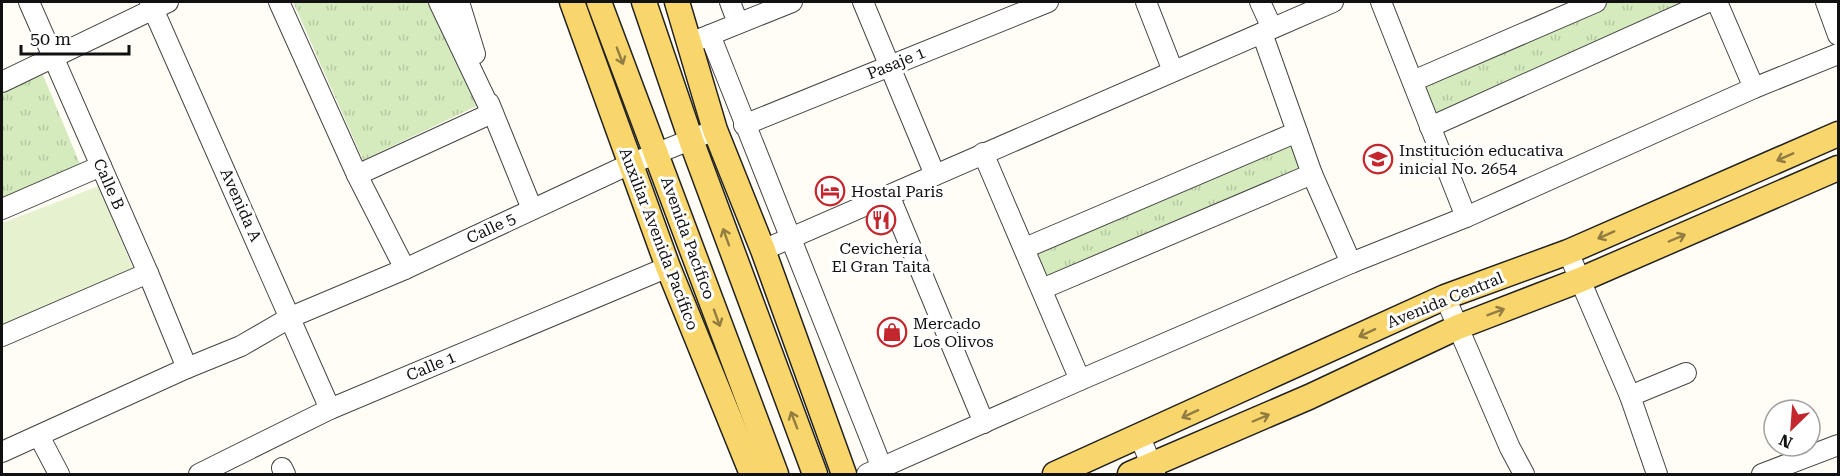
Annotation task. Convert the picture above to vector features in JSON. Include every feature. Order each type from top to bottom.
[{"type":"main road","name":"Auxiliar Avenida Pacífico","points":[[572,2],[668,267],[752,474]]},
{"type":"main road","name":"Avenida Pacífico","points":[[599,2],[776,474]]},
{"type":"main road","points":[[644,2],[691,140],[815,474]]},
{"type":"main road","points":[[677,2],[699,39],[715,130],[763,250],[844,474]]},
{"type":"main road","name":"Avenida Central","points":[[1054,474],[1445,297],[1568,252],[1839,134]]},
{"type":"main road","name":"Avenida Central","points":[[1146,471],[1458,327],[1580,280],[1839,168]]},
{"type":"street","name":"Calle B","points":[[29,2],[148,273],[187,368]]},
{"type":"street","points":[[279,2],[357,175],[405,269]]},
{"type":"street","points":[[439,2],[492,113],[532,209]]},
{"type":"street","points":[[459,2],[492,113]]},
{"type":"street","points":[[730,2],[738,23]]},
{"type":"street","points":[[792,2],[699,39],[744,125],[791,238],[874,471],[1351,263],[1466,217],[1754,88],[1839,54]]},
{"type":"street","points":[[863,2],[935,175]]},
{"type":"street","name":"Pasaje 1","points":[[744,125],[1048,2]]},
{"type":"street","points":[[1146,2],[1173,71]]},
{"type":"street","points":[[1260,2],[1297,132],[1312,174],[1351,263]]},
{"type":"street","points":[[763,250],[1333,2]]},
{"type":"street","points":[[1382,2],[1466,217]]},
{"type":"street","points":[[1413,81],[1596,2]]},
{"type":"street","points":[[1430,127],[1708,2]]},
{"type":"street","points":[[1718,2],[1754,88]]},
{"type":"street","points":[[1826,2],[1839,35]]},
{"type":"street","points":[[2,82],[157,4]]},
{"type":"street","name":"Avenida A","points":[[157,4],[330,409]]},
{"type":"street","points":[[357,175],[492,113]]},
{"type":"street","points":[[691,140],[715,130]]},
{"type":"street","points":[[1024,248],[1297,132]]},
{"type":"street","name":"Calle 5","points":[[2,452],[241,346],[291,317],[405,269],[630,164],[691,140]]},
{"type":"street","points":[[983,153],[1080,380]]},
{"type":"street","points":[[2,209],[101,166]]},
{"type":"street","points":[[1042,289],[1312,174]]},
{"type":"street","points":[[889,195],[984,423]]},
{"type":"street","points":[[1568,252],[1630,396],[1657,474]]},
{"type":"street","name":"Calle 1","points":[[199,474],[330,409],[668,267]]},
{"type":"street","points":[[2,336],[148,273]]},
{"type":"street","points":[[1445,297],[1510,448],[1524,474]]},
{"type":"street","points":[[1630,396],[1686,372]]},
{"type":"street","points":[[39,436],[59,474]]},
{"type":"street","points":[[1140,437],[1146,471]]},
{"type":"street","points":[[1762,474],[1839,445]]},
{"type":"green space","points":[[293,2],[451,2],[485,102],[363,160]]},
{"type":"green space","points":[[1609,2],[1691,2],[1433,121],[1419,83]]},
{"type":"green space","points":[[43,75],[80,164],[2,198],[2,93]]},
{"type":"green space","points":[[1292,145],[1302,170],[1045,282],[1031,250]]},
{"type":"green space","points":[[99,186],[134,271],[2,327],[2,223]]},
{"type":"place","name":"Institución educativa inicial No. 2654","points":[[1378,159]]},
{"type":"place","name":"Hostal Paris","points":[[830,191]]},
{"type":"place","name":"Cevichería El Gran Taita","points":[[881,220]]},
{"type":"place","name":"Mercado Los Olivos","points":[[892,332]]}]
